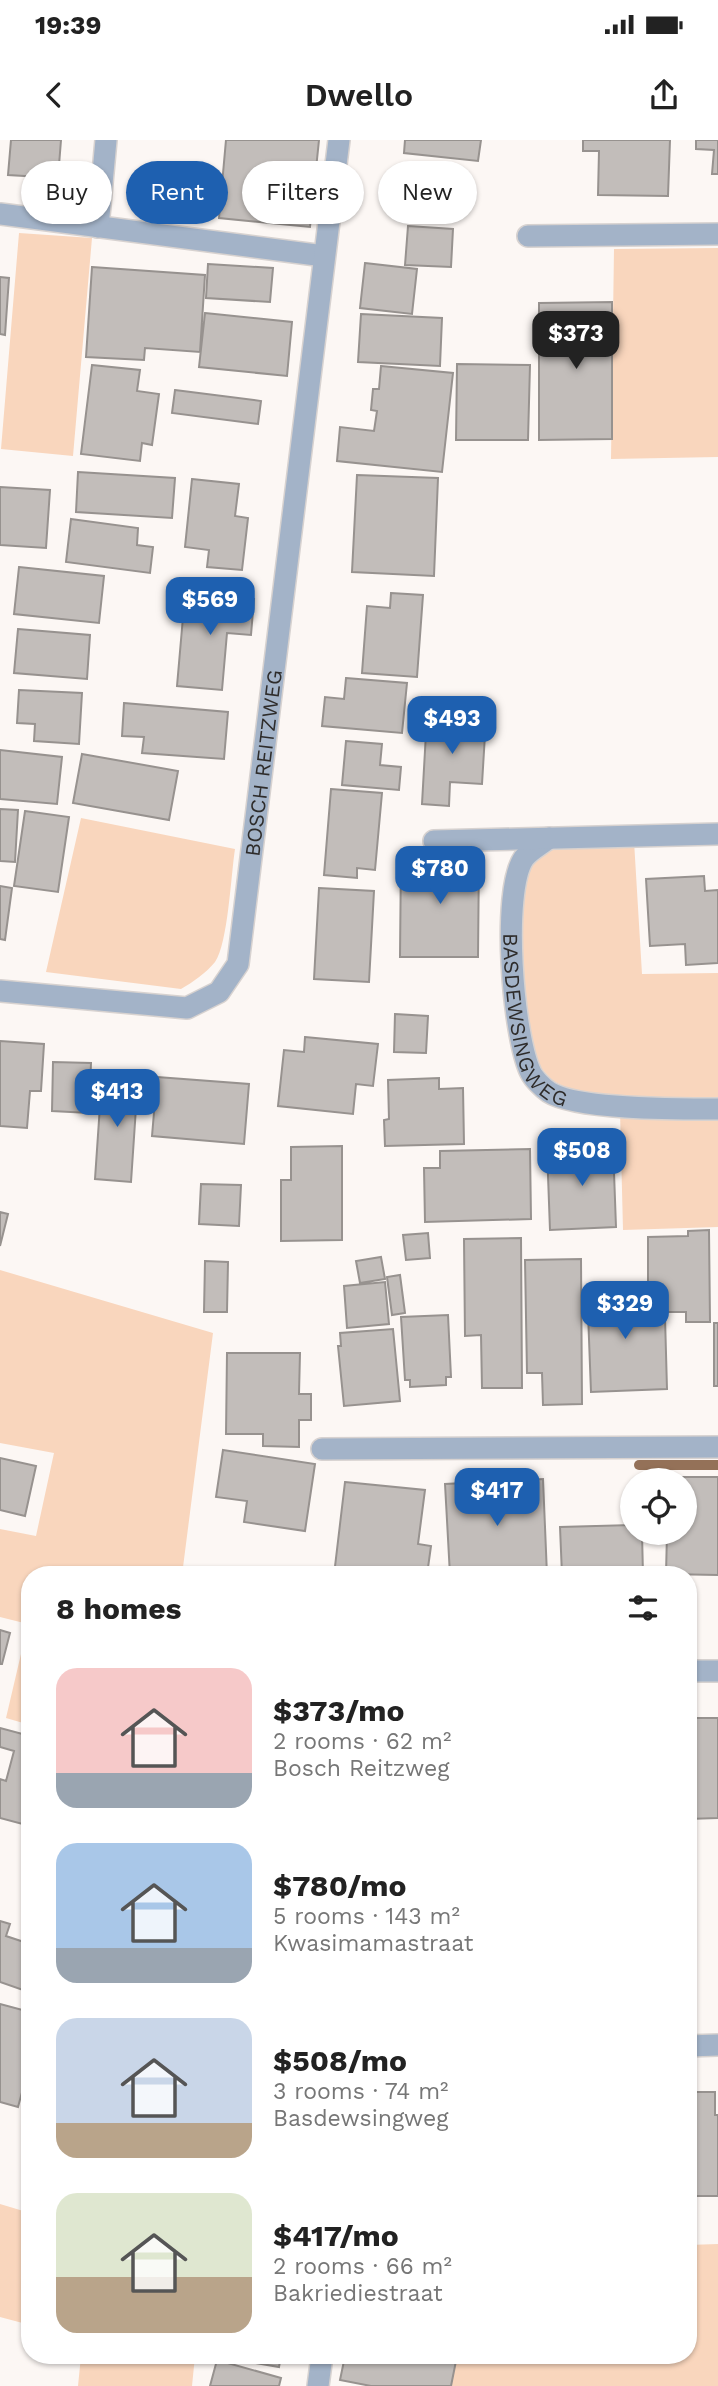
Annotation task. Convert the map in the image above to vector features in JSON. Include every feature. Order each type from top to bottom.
[{"type":"street","points":[[98,227],[106,140]]},
{"type":"street","name":"BOSCH REITZWEG","points":[[0,991],[187,1008],[219,992],[238,964],[340,140]]},
{"type":"street","points":[[0,214],[324,256]]},
{"type":"street","points":[[528,236],[718,234]]},
{"type":"street","points":[[434,841],[718,834]]},
{"type":"street","name":"BASDEWSINGWEG","points":[[549,838],[524,858],[513,890],[512,944],[516,1006],[524,1052],[532,1075],[550,1092],[575,1101],[718,1109]]},
{"type":"street","points":[[322,1449],[718,1447]]},
{"type":"street","points":[[697,1671],[718,1671]]},
{"type":"street","points":[[697,2046],[718,2045]]},
{"type":"street","points":[[318,2386],[321,2364]]},
{"type":"shaded area","points":[[19,233],[92,238],[73,456],[1,449]]},
{"type":"shaded area","points":[[718,248],[718,457],[611,459],[614,249]]},
{"type":"shaded area","points":[[81,818],[235,849],[226,925],[219,953],[215,962],[203,974],[181,989],[46,972]]},
{"type":"shaded area","points":[[634,841],[642,974],[718,973],[718,1102],[655,1101],[573,1091],[553,1081],[539,1066],[531,1047],[525,1012],[520,921],[528,868],[543,852],[559,845]]},
{"type":"shaded area","points":[[620,1111],[718,1117],[718,1227],[623,1230]]},
{"type":"shaded area","points":[[0,1270],[213,1333],[183,1566],[21,1566],[21,1622],[0,1617],[0,1529],[36,1536],[54,1453],[0,1443]]},
{"type":"shaded area","points":[[21,1654],[21,1722],[6,1718]]},
{"type":"shaded area","points":[[0,2204],[21,2210],[21,2323],[0,2317]]},
{"type":"shaded area","points":[[718,2244],[718,2386],[450,2386],[452,2364],[697,2364],[697,2245]]},
{"type":"shaded area","points":[[80,2364],[194,2364],[192,2386],[78,2386]]},
{"type":"building","points":[[11,140],[61,140],[59,161],[21,161],[21,176],[8,175]]},
{"type":"building","points":[[226,140],[319,140],[317,161],[242,161],[242,220],[228,219],[228,161],[224,161]]},
{"type":"building","points":[[405,140],[481,140],[478,161],[404,153]]},
{"type":"building","points":[[583,140],[670,140],[668,196],[598,195],[599,151],[583,151]]},
{"type":"building","points":[[696,140],[718,140],[718,174],[712,174],[714,150],[696,149]]},
{"type":"building","points":[[280,224],[310,224],[310,227]]},
{"type":"building","points":[[408,226],[453,229],[451,267],[405,265]]},
{"type":"building","points":[[365,263],[417,269],[412,314],[360,308]]},
{"type":"building","points":[[208,264],[273,268],[270,302],[206,298]]},
{"type":"building","points":[[92,267],[205,275],[200,352],[145,348],[144,360],[86,357]]},
{"type":"building","points":[[0,277],[9,278],[5,335],[0,334]]},
{"type":"building","points":[[612,302],[612,439],[539,440],[539,303]]},
{"type":"building","points":[[205,313],[292,322],[287,376],[199,367]]},
{"type":"building","points":[[361,314],[442,318],[440,366],[358,362]]},
{"type":"building","points":[[457,364],[530,365],[528,440],[456,440]]},
{"type":"building","points":[[92,365],[140,370],[137,391],[159,394],[152,445],[142,443],[140,461],[81,454]]},
{"type":"building","points":[[381,366],[453,373],[442,472],[337,461],[340,427],[374,431],[377,411],[371,410],[373,389],[379,389]]},
{"type":"building","points":[[175,390],[261,401],[258,424],[172,413]]},
{"type":"building","points":[[78,472],[175,478],[172,518],[76,512]]},
{"type":"building","points":[[357,475],[438,478],[434,576],[352,572]]},
{"type":"building","points":[[192,479],[239,484],[235,516],[248,518],[242,570],[207,567],[209,550],[185,547]]},
{"type":"building","points":[[0,487],[50,490],[46,548],[0,545]]},
{"type":"building","points":[[71,519],[138,528],[137,545],[153,547],[150,573],[66,562]]},
{"type":"building","points":[[19,567],[104,576],[99,623],[14,614]]},
{"type":"building","points":[[391,593],[423,595],[417,677],[362,673],[367,606],[390,608]]},
{"type":"building","points":[[185,594],[254,599],[251,635],[227,633],[222,690],[177,686]]},
{"type":"building","points":[[18,629],[90,635],[87,679],[14,673]]},
{"type":"building","points":[[346,678],[407,683],[402,733],[322,726],[325,697],[344,699]]},
{"type":"building","points":[[19,690],[82,693],[79,744],[34,741],[35,724],[17,723]]},
{"type":"building","points":[[124,703],[228,712],[224,759],[142,753],[144,737],[122,736]]},
{"type":"building","points":[[427,715],[486,718],[482,784],[450,782],[449,806],[422,804]]},
{"type":"building","points":[[346,741],[382,744],[380,765],[401,767],[399,790],[342,785]]},
{"type":"building","points":[[0,750],[62,757],[57,804],[0,799]]},
{"type":"building","points":[[82,754],[178,771],[169,820],[73,803]]},
{"type":"building","points":[[331,789],[382,793],[375,870],[357,868],[357,878],[324,875]]},
{"type":"building","points":[[0,809],[18,810],[15,862],[0,861]]},
{"type":"building","points":[[25,811],[69,817],[58,892],[14,886]]},
{"type":"building","points":[[401,854],[479,854],[478,957],[400,957]]},
{"type":"building","points":[[704,876],[705,891],[718,890],[718,963],[686,965],[685,944],[650,946],[646,879]]},
{"type":"building","points":[[0,886],[12,888],[5,940],[0,939]]},
{"type":"building","points":[[319,888],[374,891],[369,982],[314,979]]},
{"type":"building","points":[[395,1014],[428,1016],[426,1053],[394,1052]]},
{"type":"building","points":[[305,1037],[378,1044],[373,1086],[356,1084],[353,1114],[278,1106],[284,1050],[304,1052]]},
{"type":"building","points":[[0,1041],[44,1044],[41,1091],[30,1091],[27,1128],[0,1126]]},
{"type":"building","points":[[53,1062],[91,1063],[89,1113],[52,1111]]},
{"type":"building","points":[[102,1076],[138,1078],[131,1182],[95,1179]]},
{"type":"building","points":[[157,1077],[249,1084],[244,1144],[152,1136]]},
{"type":"building","points":[[439,1078],[439,1089],[463,1088],[464,1144],[385,1146],[384,1120],[389,1119],[388,1080]]},
{"type":"building","points":[[613,1145],[616,1227],[550,1230],[547,1148]]},
{"type":"building","points":[[342,1146],[342,1240],[281,1241],[281,1180],[291,1180],[291,1147]]},
{"type":"building","points":[[530,1149],[531,1219],[425,1222],[424,1168],[440,1168],[440,1151]]},
{"type":"building","points":[[201,1184],[241,1185],[239,1226],[199,1224]]},
{"type":"building","points":[[0,1212],[8,1214],[0,1246]]},
{"type":"building","points":[[709,1230],[710,1322],[686,1322],[686,1312],[648,1312],[648,1237],[688,1236],[688,1231]]},
{"type":"building","points":[[428,1233],[430,1258],[406,1260],[403,1235]]},
{"type":"building","points":[[521,1238],[522,1388],[482,1388],[481,1335],[465,1336],[464,1239]]},
{"type":"building","points":[[381,1257],[385,1279],[360,1283],[356,1261]]},
{"type":"building","points":[[581,1259],[582,1404],[543,1405],[542,1373],[527,1373],[525,1260]]},
{"type":"building","points":[[205,1261],[228,1262],[227,1312],[204,1312]]},
{"type":"building","points":[[400,1275],[405,1313],[392,1315],[387,1277]]},
{"type":"building","points":[[385,1282],[389,1324],[347,1328],[344,1286]]},
{"type":"building","points":[[644,1284],[645,1318],[665,1317],[667,1389],[591,1392],[587,1286]]},
{"type":"building","points":[[448,1315],[451,1377],[446,1377],[446,1385],[410,1387],[410,1380],[405,1380],[401,1317]]},
{"type":"building","points":[[714,1323],[718,1323],[718,1386],[714,1386]]},
{"type":"building","points":[[393,1329],[400,1401],[344,1406],[338,1346],[341,1346],[340,1333]]},
{"type":"building","points":[[227,1353],[300,1353],[299,1394],[311,1394],[311,1420],[299,1420],[299,1447],[263,1446],[263,1434],[226,1434]]},
{"type":"building","points":[[223,1450],[315,1464],[305,1531],[244,1522],[247,1501],[216,1497]]},
{"type":"building","points":[[0,1458],[36,1466],[25,1516],[0,1510]]},
{"type":"building","points":[[697,1477],[718,1477],[718,1575],[697,1575],[697,1566],[666,1566],[667,1545],[697,1545]]},
{"type":"building","points":[[543,1479],[547,1566],[450,1566],[445,1484]]},
{"type":"building","points":[[345,1482],[425,1490],[418,1544],[431,1546],[428,1566],[335,1566]]},
{"type":"building","points":[[620,1525],[620,1545],[642,1545],[643,1566],[562,1566],[560,1527]]},
{"type":"building","points":[[0,1630],[10,1633],[2,1664],[0,1664]]},
{"type":"building","points":[[697,1718],[718,1718],[718,1818],[697,1819]]},
{"type":"building","points":[[0,1728],[21,1734],[21,1824],[0,1818],[0,1779],[6,1781],[14,1751],[0,1747]]},
{"type":"building","points":[[0,1921],[10,1924],[6,1936],[21,1941],[21,1989],[0,1982]]},
{"type":"building","points":[[0,2004],[21,2010],[21,2096],[18,2107],[0,2102]]},
{"type":"building","points":[[697,2092],[715,2092],[715,2115],[718,2115],[718,2196],[697,2196]]},
{"type":"building","points":[[216,2364],[231,2364],[281,2378],[279,2386],[210,2386]]},
{"type":"building","points":[[343,2364],[455,2364],[451,2386],[371,2386],[340,2380]]},
{"type":"waterway","points":[[639,1465],[718,1465]]}]
